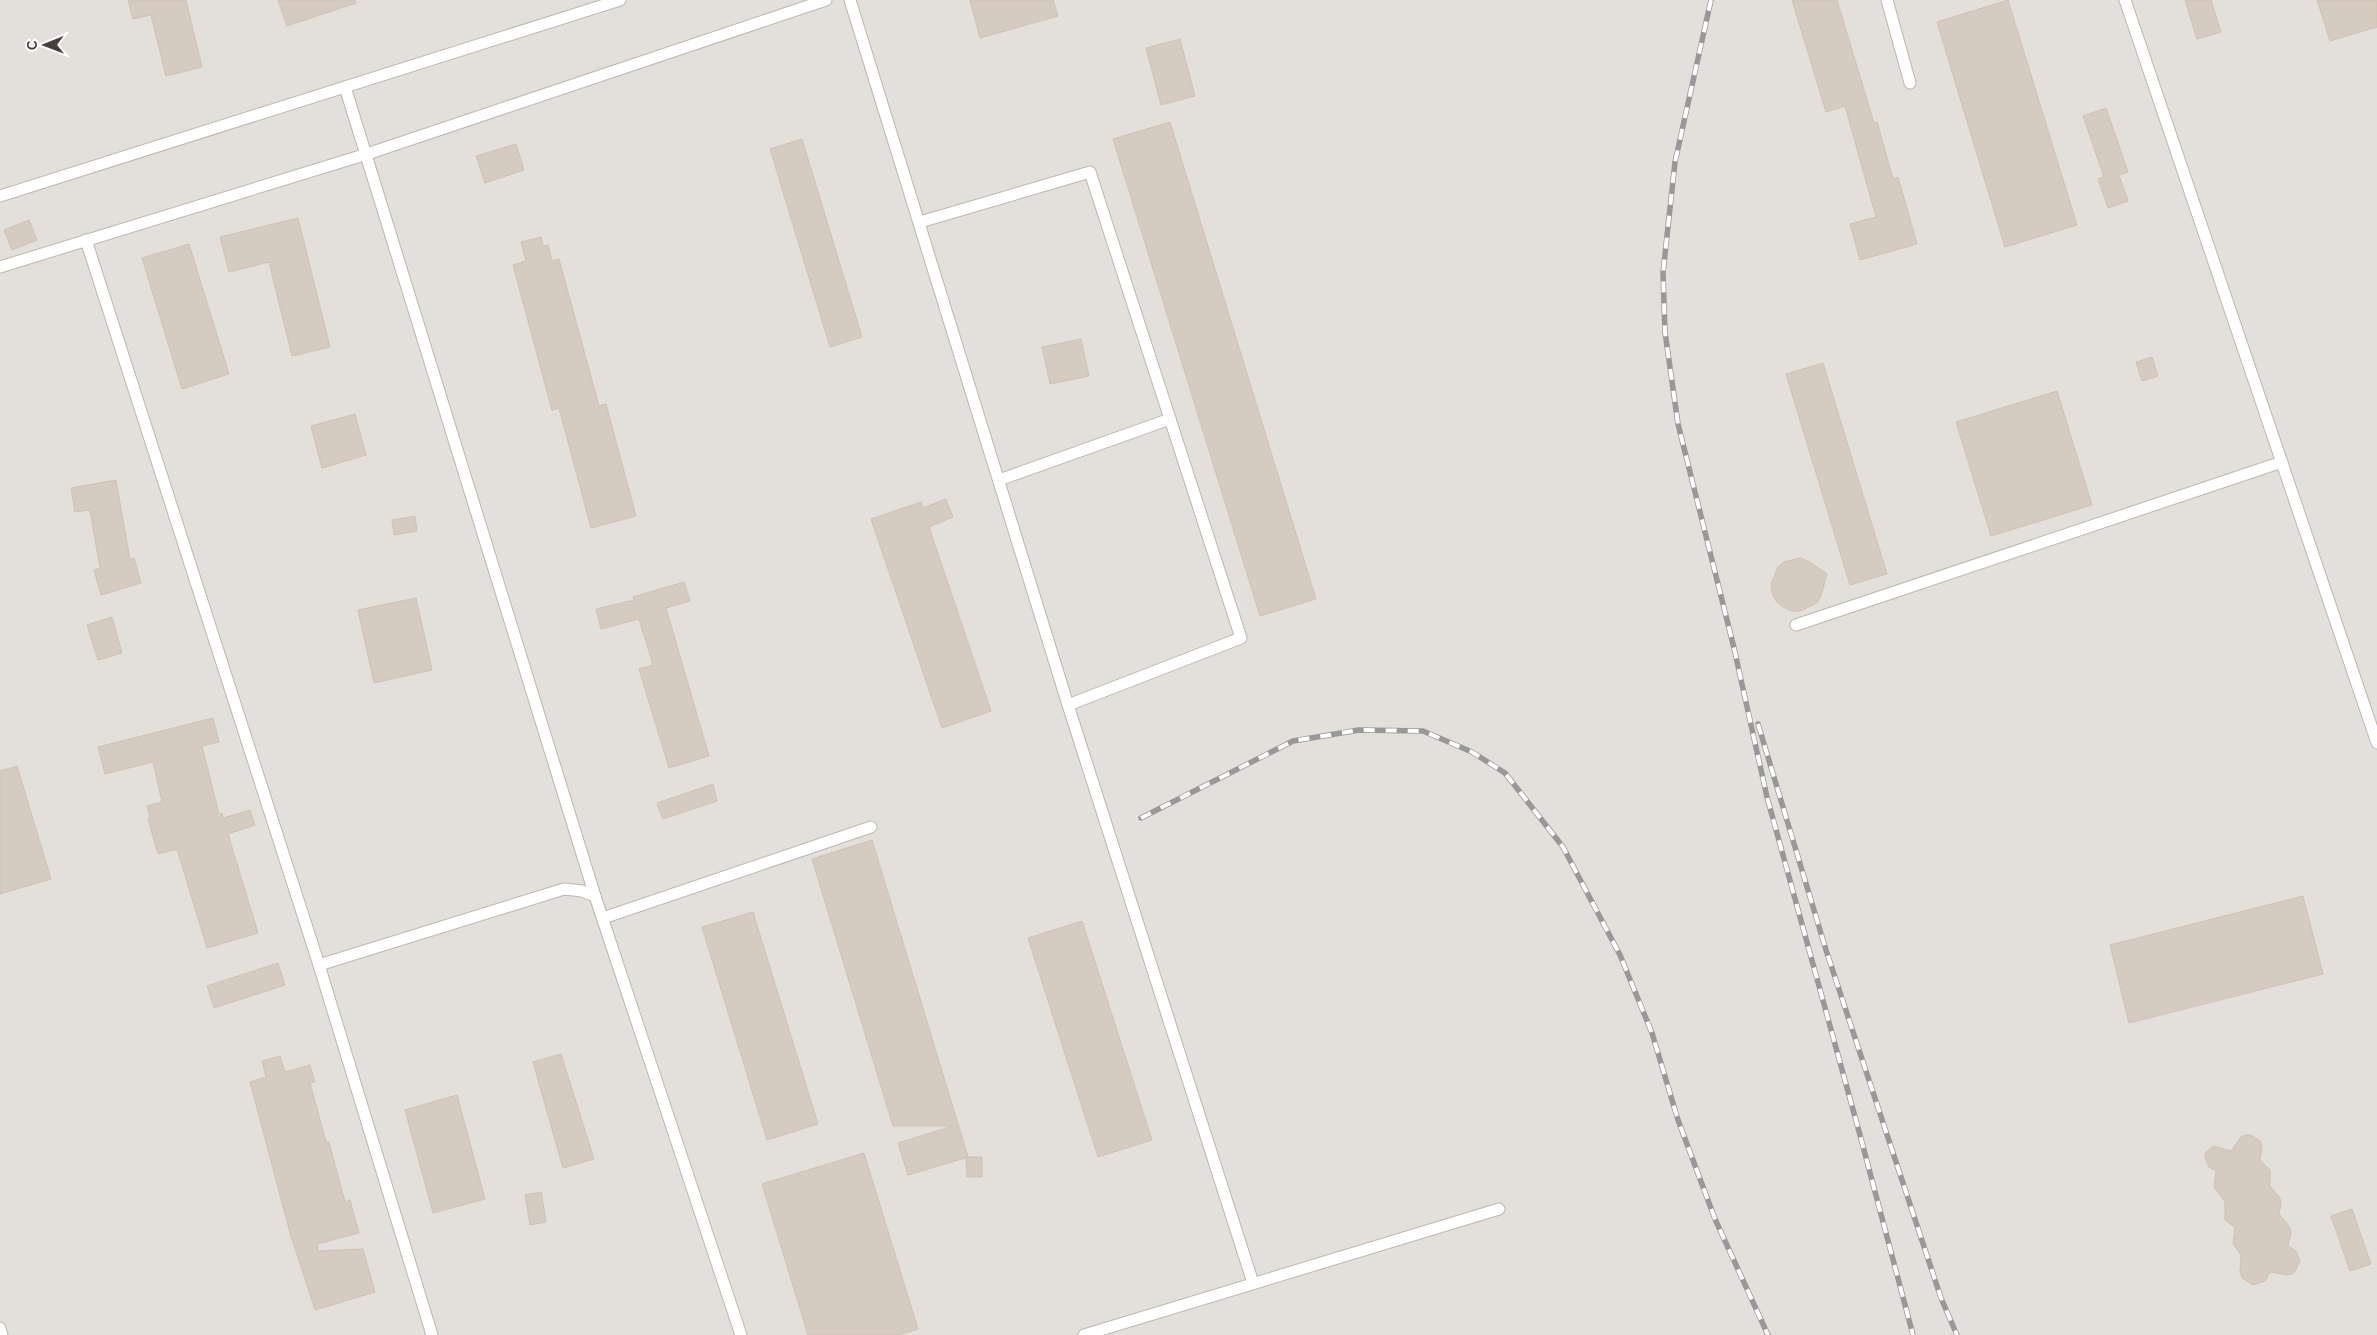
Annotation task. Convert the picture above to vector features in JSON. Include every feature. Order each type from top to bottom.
[{"type":"lane","points":[[0,196],[620,0]]},
{"type":"lane","points":[[0,267],[367,154],[826,0]]},
{"type":"lane","points":[[850,0],[1068,705],[1254,1283]]},
{"type":"lane","points":[[1886,0],[1910,83]]},
{"type":"lane","points":[[2125,0],[2377,744]]},
{"type":"lane","points":[[346,87],[596,896],[741,1335]]},
{"type":"lane","points":[[920,222],[1090,172],[1241,638],[1068,705]]},
{"type":"lane","points":[[86,240],[319,965],[432,1335]]},
{"type":"lane","points":[[999,480],[1170,419]]},
{"type":"lane","points":[[1796,625],[2282,462]]},
{"type":"lane","points":[[603,918],[871,827]]},
{"type":"lane","points":[[319,965],[564,889],[582,891],[596,896]]},
{"type":"lane","points":[[1084,1335],[1108,1331],[1254,1283],[1499,1208]]},
{"type":"lane","points":[[0,1328],[2,1335]]},
{"type":"shaded area","points":[[0,0],[2377,0],[2377,1335],[0,1335]]},
{"type":"building","points":[[128,0],[186,0],[202,67],[166,76],[151,15],[133,19]]},
{"type":"building","points":[[278,0],[355,0],[356,3],[287,26]]},
{"type":"building","points":[[970,0],[1053,0],[1058,16],[980,38]]},
{"type":"building","points":[[1792,0],[1837,0],[1874,123],[1877,122],[1893,179],[1898,177],[1917,244],[1860,260],[1850,224],[1876,217],[1845,106],[1826,112]]},
{"type":"building","points":[[2008,0],[2077,225],[2005,247],[1937,22]]},
{"type":"building","points":[[2185,0],[2211,0],[2221,32],[2197,39]]},
{"type":"building","points":[[2317,0],[2377,0],[2377,27],[2330,41]]},
{"type":"building","points":[[1180,39],[1195,96],[1161,105],[1146,48]]},
{"type":"building","points":[[2106,108],[2128,172],[2119,175],[2128,201],[2108,208],[2098,179],[2104,177],[2083,116]]},
{"type":"building","points":[[1170,122],[1316,599],[1260,616],[1113,139]]},
{"type":"building","points":[[802,139],[862,337],[830,347],[770,149]]},
{"type":"building","points":[[516,144],[524,170],[485,183],[476,156]]},
{"type":"building","points":[[298,218],[330,347],[292,356],[269,262],[229,272],[220,237]]},
{"type":"building","points":[[29,220],[37,240],[12,250],[4,230]]},
{"type":"building","points":[[541,237],[543,246],[548,245],[552,261],[559,259],[599,406],[606,404],[636,516],[591,528],[559,408],[552,410],[513,265],[526,261],[521,242]]},
{"type":"building","points":[[189,244],[229,374],[182,389],[142,258]]},
{"type":"building","points":[[1081,339],[1089,376],[1050,384],[1042,347]]},
{"type":"building","points":[[2152,357],[2158,376],[2142,381],[2136,362]]},
{"type":"building","points":[[1823,363],[1887,574],[1850,585],[1786,374]]},
{"type":"building","points":[[2057,391],[2092,505],[1991,536],[1956,422]]},
{"type":"building","points":[[355,414],[366,455],[322,468],[311,426]]},
{"type":"building","points":[[116,480],[130,560],[134,558],[141,583],[101,595],[94,570],[100,568],[90,510],[75,512],[71,488]]},
{"type":"building","points":[[946,499],[953,517],[929,527],[991,711],[942,728],[871,519],[921,502],[923,508]]},
{"type":"building","points":[[415,516],[417,531],[394,535],[392,520]]},
{"type":"building","points":[[1800,558],[1827,574],[1817,603],[1800,611],[1791,611],[1776,601],[1772,593],[1771,584],[1778,567],[1784,562]]},
{"type":"building","points":[[684,582],[690,601],[666,608],[709,756],[669,768],[639,669],[653,665],[639,619],[601,629],[596,609],[634,600],[633,597]]},
{"type":"building","points":[[416,598],[432,670],[374,683],[358,610]]},
{"type":"building","points":[[112,617],[122,653],[98,660],[87,625]]},
{"type":"building","points":[[213,718],[219,742],[202,746],[219,814],[222,813],[223,818],[250,810],[255,825],[228,834],[258,933],[207,948],[177,849],[158,854],[148,819],[150,818],[147,806],[162,802],[153,762],[105,774],[98,747]]},
{"type":"building","points":[[17,766],[51,879],[0,894],[0,771]]},
{"type":"building","points":[[713,784],[717,801],[663,819],[657,803]]},
{"type":"building","points":[[872,840],[968,1157],[908,1175],[898,1143],[953,1126],[893,1126],[812,859]]},
{"type":"building","points":[[2303,896],[2323,974],[2129,1023],[2110,945]]},
{"type":"building","points":[[753,912],[818,1124],[767,1140],[702,927]]},
{"type":"building","points":[[1082,921],[1152,1140],[1098,1157],[1028,938]]},
{"type":"building","points":[[278,963],[285,985],[214,1008],[207,986]]},
{"type":"building","points":[[561,1054],[594,1159],[563,1168],[533,1062]]},
{"type":"building","points":[[280,1056],[285,1072],[310,1065],[315,1082],[310,1083],[326,1142],[329,1142],[345,1202],[350,1200],[359,1233],[317,1244],[318,1251],[363,1249],[375,1292],[315,1310],[290,1233],[250,1082],[266,1077],[262,1061]]},
{"type":"building","points":[[457,1095],[485,1199],[433,1213],[405,1110]]},
{"type":"building","points":[[2245,1135],[2251,1135],[2260,1141],[2262,1147],[2260,1160],[2270,1170],[2270,1186],[2280,1198],[2279,1214],[2289,1226],[2291,1232],[2288,1246],[2296,1251],[2300,1262],[2294,1273],[2288,1275],[2270,1272],[2265,1281],[2253,1285],[2242,1278],[2240,1272],[2241,1255],[2233,1244],[2235,1227],[2225,1220],[2225,1202],[2214,1187],[2216,1171],[2209,1167],[2205,1157],[2206,1152],[2214,1146],[2231,1151],[2240,1138]]},
{"type":"building","points":[[864,1153],[918,1329],[898,1335],[808,1335],[762,1184]]},
{"type":"building","points":[[966,1157],[982,1157],[982,1177],[967,1177]]},
{"type":"building","points":[[541,1192],[546,1222],[530,1225],[525,1195]]},
{"type":"building","points":[[2352,1209],[2371,1264],[2350,1271],[2331,1216]]},
{"type":"railway","points":[[1711,0],[1675,162],[1663,273],[1665,332],[1678,424],[1734,648],[1767,797],[1913,1335]]},
{"type":"railway","points":[[1758,724],[1826,950],[1941,1298],[1957,1335]]},
{"type":"railway","points":[[1141,818],[1293,741],[1359,730],[1423,731],[1472,752],[1505,773],[1563,847],[1620,955],[1652,1033],[1678,1120],[1715,1219],[1768,1335]]}]
